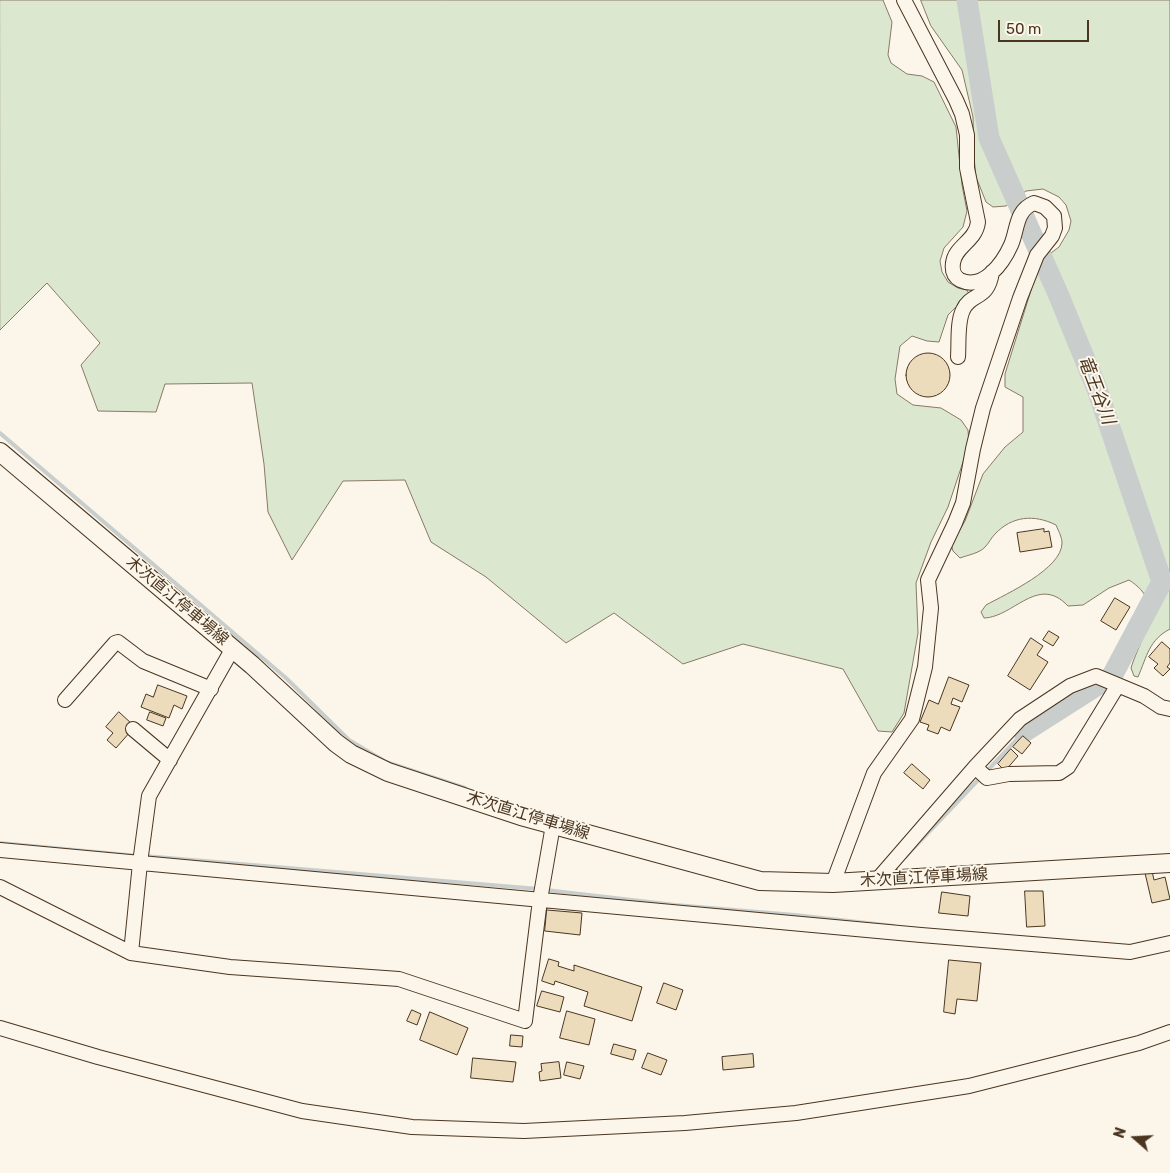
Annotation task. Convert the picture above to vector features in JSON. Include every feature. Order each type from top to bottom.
[{"type":"main road","name":"木次直江停車場線","points":[[0,452],[233,648],[308,718],[351,754],[388,772],[553,825],[760,881],[833,883],[1170,863]]},
{"type":"street","points":[[833,883],[874,773],[912,719],[925,667],[931,608],[928,580],[963,503],[983,408],[1020,298],[1037,255],[1047,243],[1055,228],[1054,216],[1045,207],[1034,203],[1023,209],[1017,221],[1011,246],[986,278],[970,283],[956,278],[953,272],[954,258],[978,230],[967,168],[967,136],[956,100],[904,0]]},
{"type":"street","points":[[958,357],[960,319],[963,309],[970,301],[985,291],[990,282],[992,272]]},
{"type":"street","points":[[65,700],[115,643],[118,642],[143,661],[211,689]]},
{"type":"street","points":[[132,953],[140,863],[149,796],[233,648]]},
{"type":"street","points":[[877,880],[1020,719],[1070,686],[1096,676],[1170,709]]},
{"type":"street","points":[[976,767],[988,778],[1010,774],[1058,773],[1068,767],[1118,685]]},
{"type":"street","points":[[133,729],[170,760]]},
{"type":"street","points":[[0,887],[132,953],[230,967],[399,979],[525,1020],[540,900],[553,825]]},
{"type":"street","points":[[0,850],[1130,952],[1170,943]]},
{"type":"street","points":[[0,1028],[98,1057],[302,1111],[412,1127],[524,1131],[685,1123],[796,1113],[969,1086],[1139,1043],[1170,1032]]},
{"type":"green space","points":[[0,0],[883,0],[892,22],[888,55],[891,63],[907,74],[922,76],[934,82],[956,127],[962,185],[967,211],[963,227],[944,248],[940,261],[942,272],[948,282],[958,288],[967,290],[969,294],[948,315],[939,342],[927,341],[912,336],[900,346],[895,379],[897,394],[913,405],[941,408],[961,420],[968,430],[969,444],[948,507],[931,542],[916,583],[918,633],[904,713],[892,732],[878,731],[843,669],[743,644],[683,664],[614,613],[566,643],[486,577],[431,542],[405,480],[343,481],[292,560],[268,512],[264,464],[252,383],[165,384],[156,412],[98,411],[81,365],[100,343],[47,283],[0,330]]},
{"type":"green space","points":[[921,0],[1170,0],[1170,629],[1153,643],[1138,677],[1134,676],[1131,668],[1145,632],[1149,610],[1147,600],[1141,590],[1129,580],[1109,588],[1083,605],[1068,606],[1057,597],[1046,594],[1036,595],[995,616],[984,618],[981,612],[986,605],[1032,580],[1053,562],[1060,553],[1061,536],[1056,525],[1048,521],[1032,518],[1016,520],[1002,528],[985,547],[974,554],[960,558],[953,551],[951,544],[965,521],[983,474],[1005,447],[1023,432],[1023,397],[1005,387],[1005,374],[1036,274],[1047,256],[1059,247],[1069,230],[1071,221],[1066,205],[1059,197],[1043,189],[1026,191],[1006,206],[993,207],[986,202],[976,177],[973,117],[962,70],[931,26]]},
{"type":"building","points":[[928,353],[940,357],[946,363],[950,375],[946,387],[940,393],[928,397],[916,393],[910,387],[906,375],[910,363],[916,357]]},
{"type":"building","points":[[1044,529],[1044,532],[1049,531],[1052,547],[1020,552],[1017,533]]},
{"type":"building","points":[[1115,598],[1130,607],[1116,630],[1101,621]]},
{"type":"building","points":[[1049,631],[1059,637],[1053,646],[1043,640]]},
{"type":"building","points":[[1031,638],[1043,646],[1037,655],[1048,662],[1030,690],[1008,676]]},
{"type":"building","points":[[1162,642],[1170,649],[1170,663],[1167,667],[1170,669],[1163,676],[1154,668],[1158,664],[1149,657]]},
{"type":"building","points":[[949,677],[969,685],[962,702],[953,698],[951,704],[960,707],[950,731],[941,727],[938,734],[927,730],[929,725],[920,722],[929,700],[938,704]]},
{"type":"building","points":[[158,685],[187,696],[182,709],[174,705],[169,718],[141,707],[146,694],[153,697]]},
{"type":"building","points":[[119,712],[132,724],[130,732],[116,748],[107,740],[113,733],[106,727]]},
{"type":"building","points":[[150,712],[166,718],[163,726],[147,720]]},
{"type":"building","points":[[1023,736],[1031,743],[1022,754],[1013,747]]},
{"type":"building","points":[[1011,749],[1018,756],[1005,771],[998,764]]},
{"type":"building","points":[[912,764],[930,780],[923,789],[904,773]]},
{"type":"building","points":[[1152,871],[1154,880],[1165,877],[1170,899],[1152,903],[1145,873]]},
{"type":"building","points":[[1025,891],[1043,891],[1045,926],[1027,927]]},
{"type":"building","points":[[942,892],[970,896],[968,916],[939,913]]},
{"type":"building","points":[[547,910],[582,913],[580,935],[545,931]]},
{"type":"building","points":[[549,959],[559,962],[558,966],[574,971],[574,965],[642,987],[632,1021],[584,1006],[588,992],[555,981],[554,985],[542,981]]},
{"type":"building","points":[[949,960],[981,963],[977,1001],[957,999],[955,1014],[944,1012]]},
{"type":"building","points":[[664,983],[683,990],[676,1010],[657,1003]]},
{"type":"building","points":[[542,991],[564,997],[560,1012],[537,1006]]},
{"type":"building","points":[[412,1010],[421,1014],[417,1025],[407,1021]]},
{"type":"building","points":[[567,1011],[595,1019],[589,1045],[560,1038]]},
{"type":"building","points":[[430,1012],[468,1028],[457,1055],[420,1040]]},
{"type":"building","points":[[511,1035],[523,1036],[522,1047],[510,1046]]},
{"type":"building","points":[[614,1044],[636,1050],[633,1060],[611,1054]]},
{"type":"building","points":[[648,1053],[667,1060],[661,1075],[642,1068]]},
{"type":"building","points":[[753,1054],[754,1067],[723,1070],[722,1057]]},
{"type":"building","points":[[473,1058],[516,1062],[513,1082],[471,1078]]},
{"type":"building","points":[[559,1062],[561,1078],[540,1081],[539,1072],[542,1071],[541,1064]]},
{"type":"building","points":[[567,1062],[584,1066],[580,1079],[564,1075]]},
{"type":"waterway","name":"竜王谷川","points":[[967,0],[989,138],[1059,296],[1097,389],[1162,582],[1112,676],[1024,732]]},
{"type":"waterway","points":[[0,433],[286,678],[349,740],[386,762],[465,788]]},
{"type":"waterway","points":[[986,772],[1024,732]]},
{"type":"waterway","points":[[905,857],[981,777]]},
{"type":"waterway","points":[[0,843],[138,856]]},
{"type":"waterway","points":[[145,856],[539,889]]},
{"type":"waterway","points":[[546,890],[675,905],[894,926]]}]
